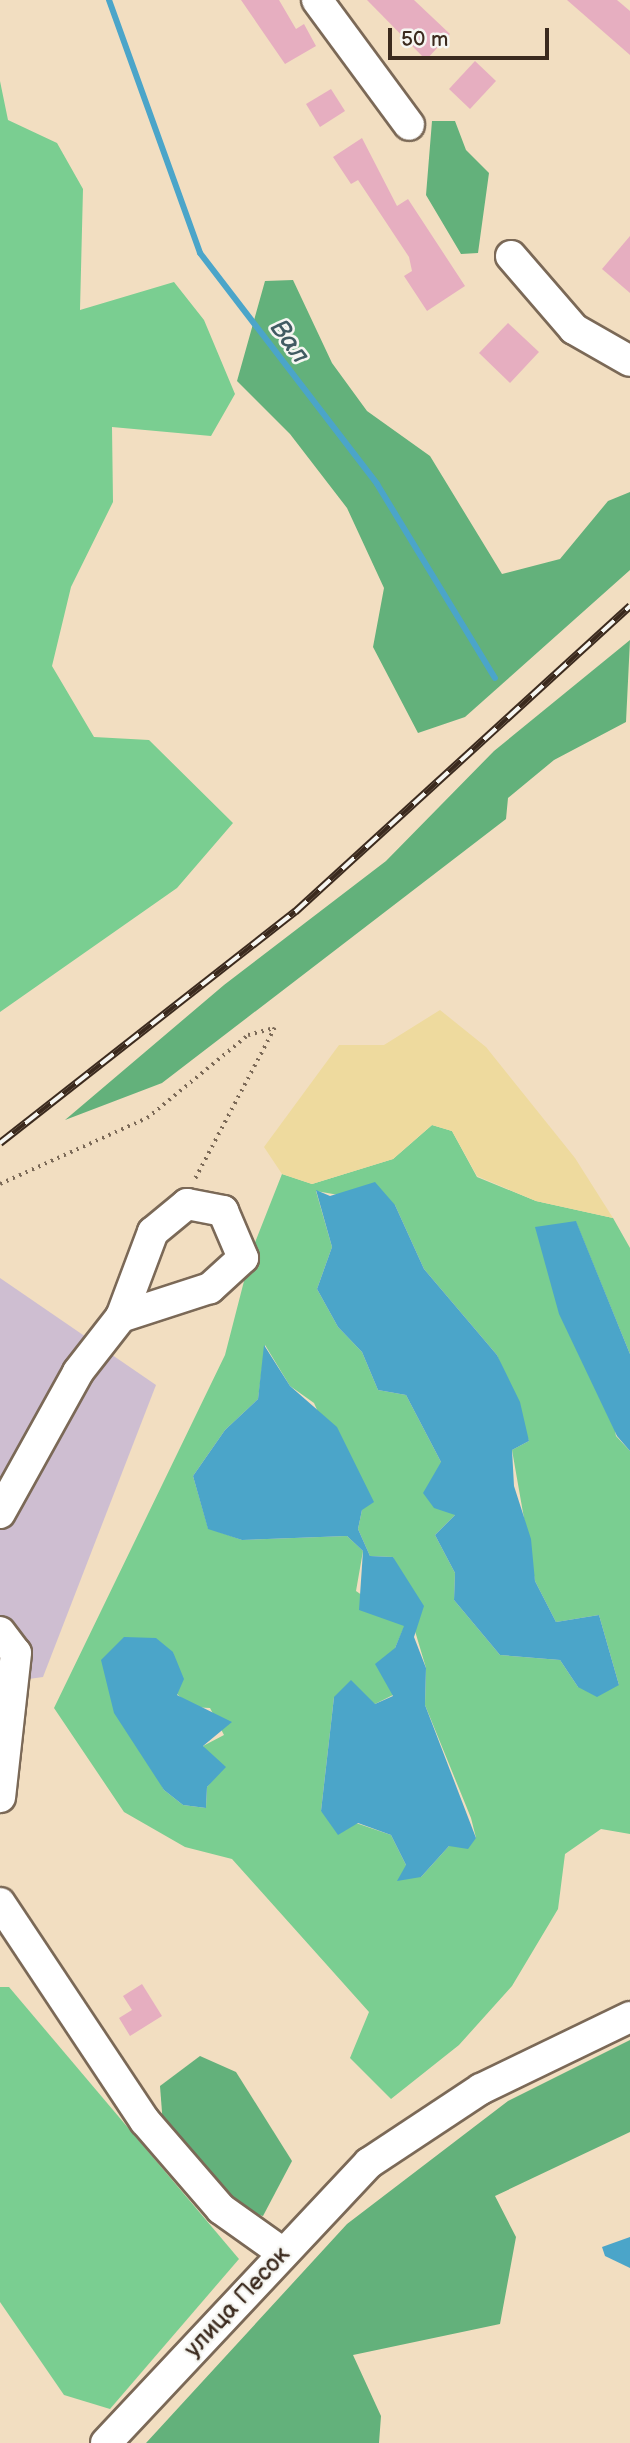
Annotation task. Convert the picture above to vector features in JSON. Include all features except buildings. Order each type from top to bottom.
[{"type":"street","points":[[317,0],[409,125]]},
{"type":"street","points":[[511,256],[574,328],[630,361]]},
{"type":"street","points":[[0,1513],[78,1372],[121,1317],[153,1232],[187,1204],[223,1211],[243,1258],[210,1287],[121,1317]]},
{"type":"street","points":[[0,1632],[16,1653],[0,1797]]},
{"type":"street","points":[[0,1903],[145,2120],[221,2209],[283,2253]]},
{"type":"street","name":"улица Песок","points":[[106,2443],[369,2163],[481,2089],[630,2017]]},
{"type":"path","points":[[0,1184],[147,1118],[248,1035],[275,1028],[201,1159],[187,1204]]},
{"type":"shaded area","points":[[0,1278],[156,1385],[43,1677],[0,1683]]},
{"type":"green space","points":[[0,81],[8,120],[57,143],[83,189],[80,310],[174,282],[204,320],[235,394],[211,436],[112,427],[113,502],[71,587],[52,666],[94,737],[149,740],[233,823],[177,888],[0,1012]]},
{"type":"green space","points":[[432,121],[455,121],[466,150],[489,173],[478,253],[461,254],[426,195]]},
{"type":"green space","points":[[293,280],[332,363],[367,411],[430,456],[502,574],[560,559],[608,501],[630,492],[630,570],[465,717],[418,733],[373,647],[384,588],[347,508],[290,434],[237,381],[265,281]]},
{"type":"green space","points":[[630,640],[626,722],[554,760],[508,798],[506,819],[162,1083],[65,1120],[224,985],[386,861],[494,751]]},
{"type":"green space","points":[[432,1125],[452,1131],[477,1177],[536,1201],[613,1218],[630,1248],[630,1354],[576,1222],[616,1436],[630,1451],[630,1834],[601,1829],[565,1854],[558,1909],[512,1986],[459,2045],[391,2099],[350,2058],[369,2012],[232,1859],[185,1847],[124,1812],[54,1708],[225,1355],[252,1250],[282,1174],[312,1184],[393,1159]],"holes":[[[316,1191],[395,1205],[424,1269],[497,1355],[529,1441],[512,1450],[535,1581],[556,1622],[599,1615],[619,1685],[578,1687],[560,1660],[500,1655],[454,1600],[455,1573],[435,1535],[455,1515],[441,1462],[406,1395],[378,1390],[362,1352],[338,1327],[317,1289],[332,1247]],[[265,1345],[290,1386],[314,1403],[362,1510],[358,1529],[370,1556],[393,1557],[426,1668],[425,1705],[471,1818],[476,1838],[449,1846],[421,1877],[406,1865],[391,1835],[321,1811],[334,1697],[375,1704],[393,1695],[395,1648],[405,1625],[356,1591],[363,1551],[347,1536],[242,1540],[208,1528],[193,1476],[225,1430],[258,1399]],[[173,1652],[177,1694],[192,1707],[210,1708],[224,1735],[203,1746],[220,1771],[207,1787],[206,1808],[183,1805],[164,1790],[150,1763]]]},
{"type":"green space","points":[[0,1987],[9,1987],[239,2259],[110,2409],[64,2395],[0,2302]]},
{"type":"green space","points":[[630,2040],[630,2132],[495,2196],[516,2237],[500,2324],[353,2355],[381,2416],[379,2443],[146,2443],[347,2224],[508,2101]]},
{"type":"green space","points":[[200,2056],[236,2072],[292,2161],[263,2216],[221,2206],[164,2138],[160,2086]]},
{"type":"sand","points":[[440,1010],[486,1047],[575,1158],[613,1218],[536,1201],[477,1176],[452,1131],[432,1125],[393,1159],[312,1184],[282,1174],[264,1147],[339,1045],[384,1045]]},
{"type":"water","points":[[375,1182],[395,1205],[424,1269],[497,1355],[520,1402],[529,1441],[512,1450],[514,1486],[531,1539],[535,1581],[556,1622],[599,1615],[619,1685],[597,1697],[578,1687],[560,1660],[500,1655],[454,1600],[455,1573],[435,1535],[455,1515],[434,1508],[423,1493],[441,1462],[406,1395],[378,1390],[362,1352],[338,1327],[317,1289],[332,1247],[316,1190],[330,1196]]},
{"type":"water","points":[[576,1221],[630,1354],[630,1451],[617,1436],[559,1314],[535,1227]]},
{"type":"water","points":[[264,1345],[290,1386],[337,1427],[374,1502],[362,1510],[358,1529],[370,1556],[393,1557],[424,1606],[414,1637],[426,1668],[425,1705],[476,1838],[468,1849],[449,1846],[421,1877],[397,1881],[406,1865],[391,1835],[358,1823],[338,1835],[321,1811],[334,1697],[351,1680],[375,1704],[393,1696],[375,1664],[395,1648],[404,1626],[359,1610],[363,1551],[347,1536],[242,1540],[208,1529],[193,1476],[225,1430],[258,1399]]},
{"type":"water","points":[[124,1637],[156,1638],[173,1652],[184,1679],[177,1695],[232,1722],[203,1746],[226,1767],[207,1787],[206,1808],[183,1805],[164,1790],[114,1713],[101,1660]]},
{"type":"water","points":[[630,2237],[630,2268],[605,2256],[602,2247]]},
{"type":"waterway","name":"Вал","points":[[109,0],[200,253],[377,484],[495,678]]},
{"type":"railway","points":[[0,1143],[295,912],[630,606]]}]
